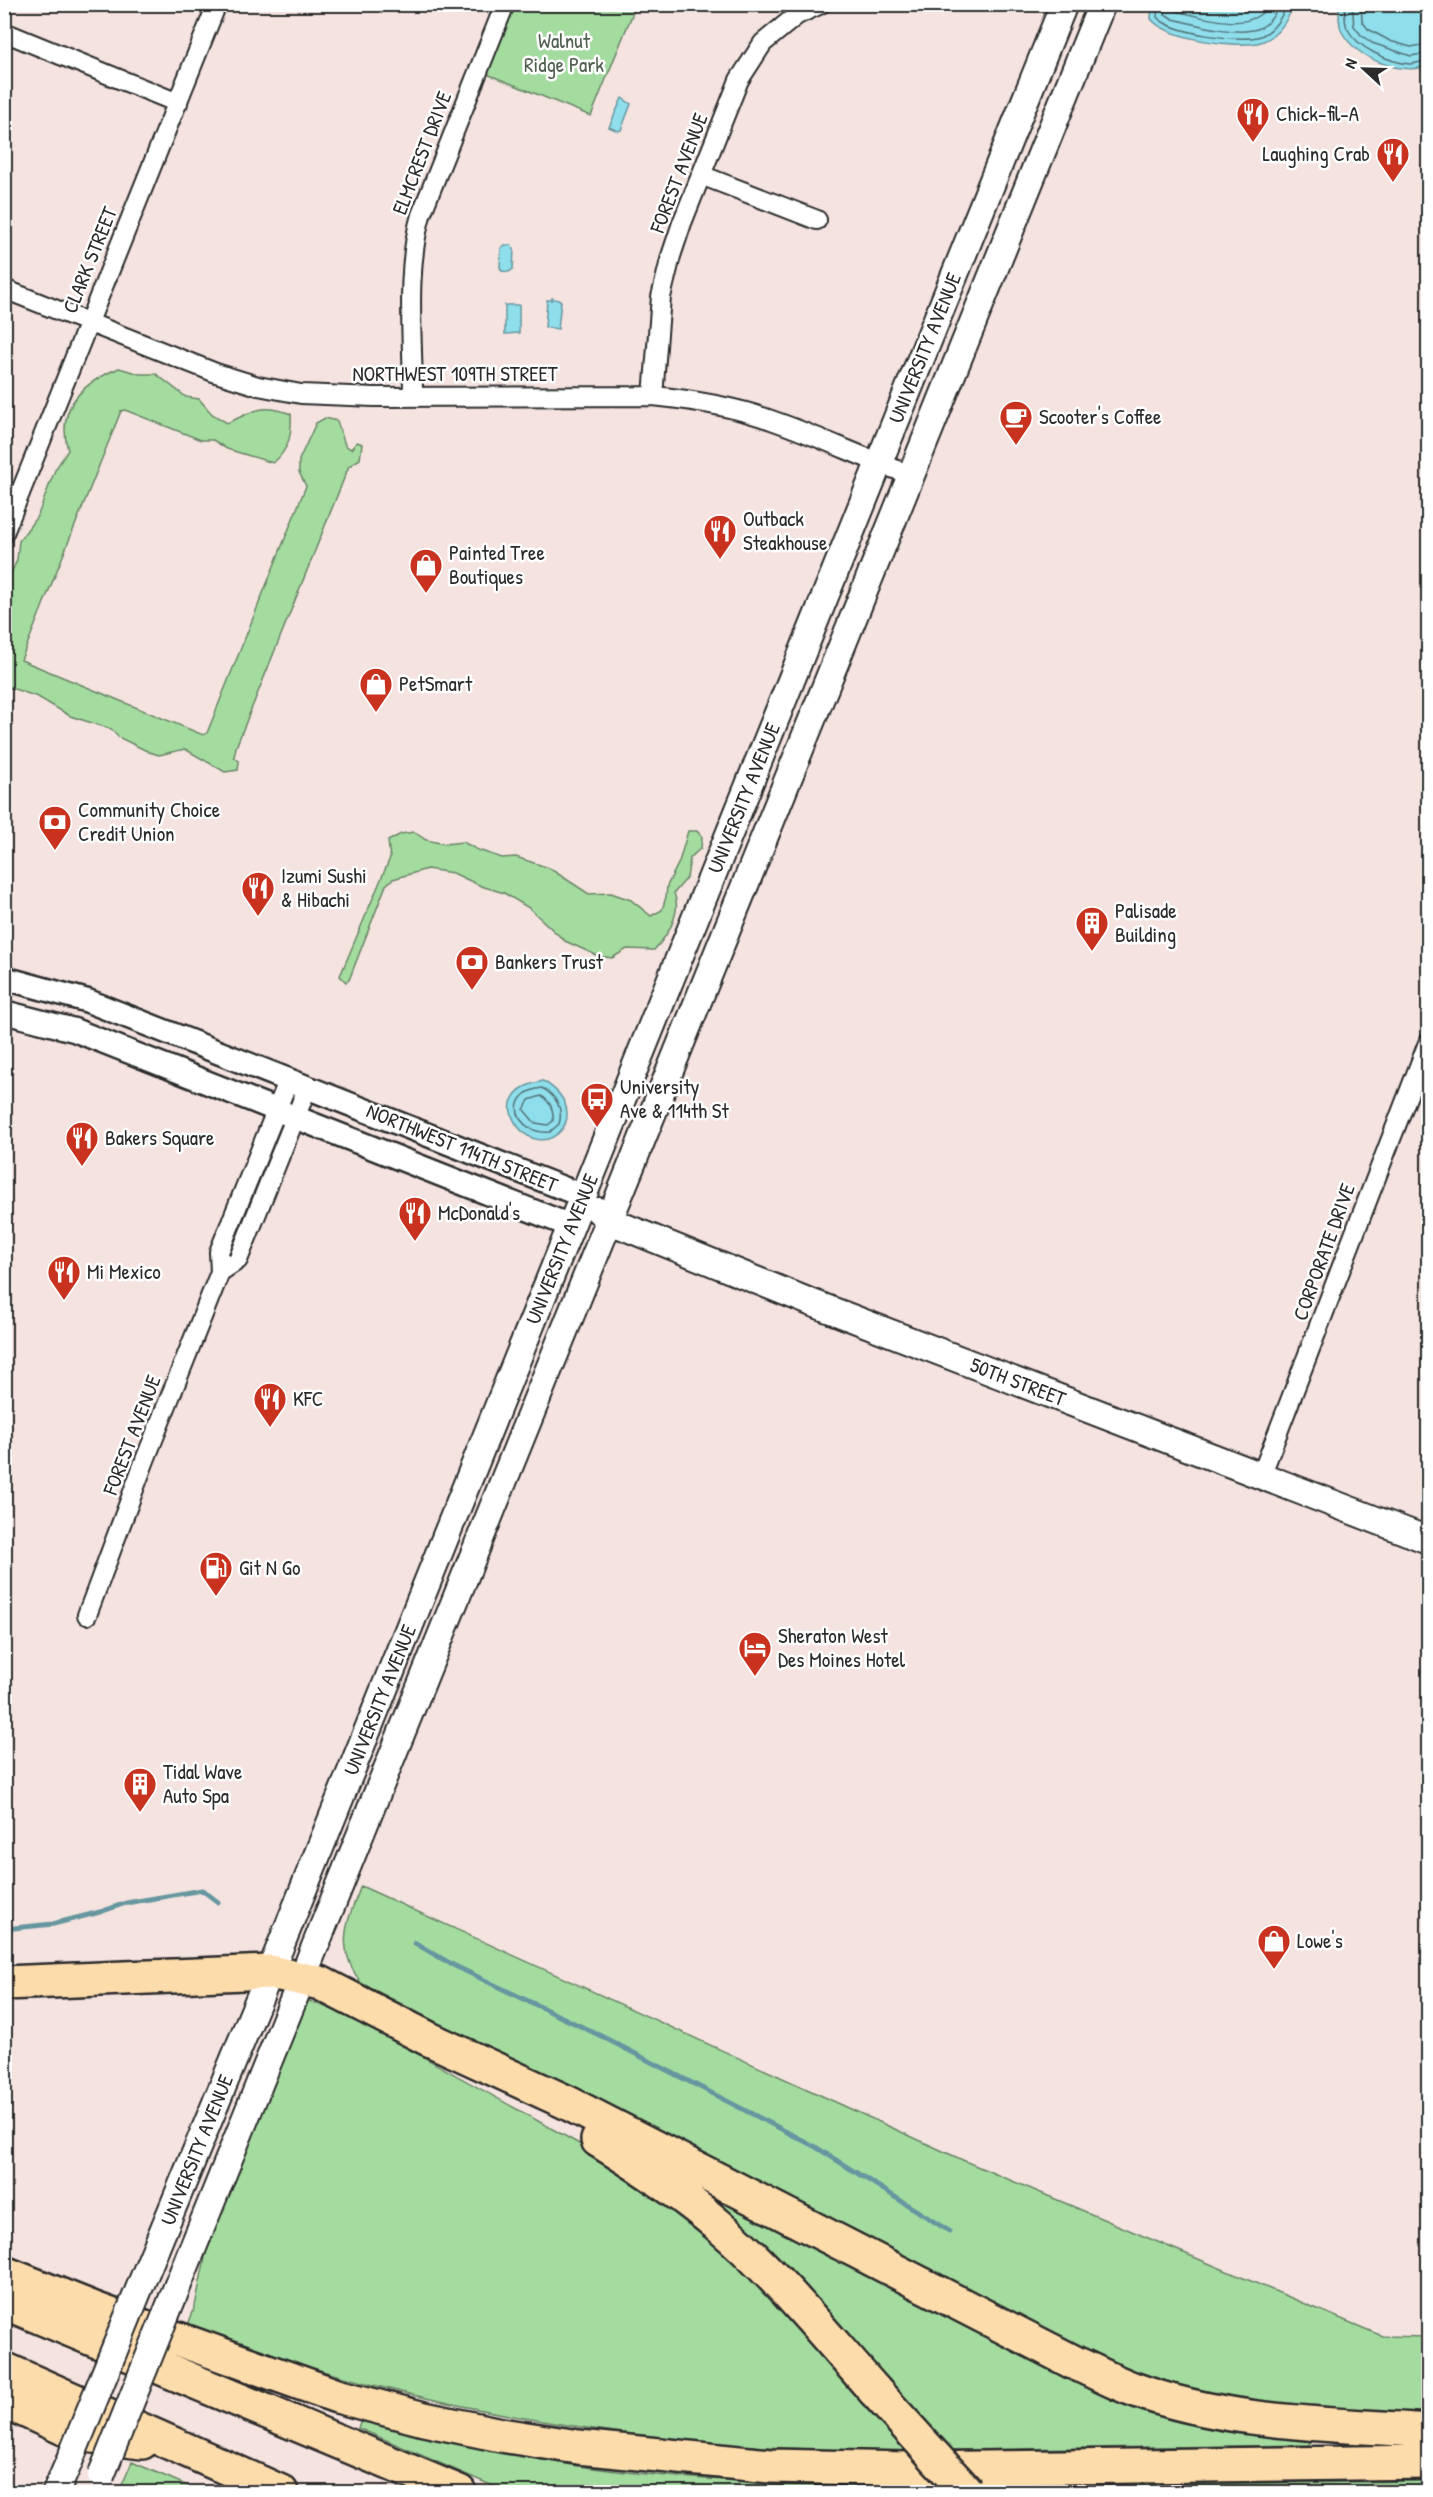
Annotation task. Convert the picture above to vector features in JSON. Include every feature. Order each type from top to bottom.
[{"type":"highway","points":[[4,1983],[270,1972],[320,1983],[427,2038],[566,2102],[1075,2363],[1133,2389],[1198,2408],[1264,2420],[1428,2431]]},
{"type":"highway","points":[[427,2038],[555,2112],[652,2174],[718,2225],[779,2283],[967,2493]]},
{"type":"highway","points":[[4,2273],[97,2310],[337,2396],[424,2419],[501,2435],[578,2447],[771,2466],[862,2468],[1428,2462]]},
{"type":"highway","points":[[4,2302],[459,2493]]},
{"type":"highway","points":[[4,2368],[281,2493]]},
{"type":"highway","points":[[4,2401],[77,2434],[173,2445]]},
{"type":"main road","name":"UNIVERSITY AVENUE","points":[[56,2493],[270,1972],[1064,4]]},
{"type":"main road","name":"UNIVERSITY AVENUE","points":[[98,2484],[1102,4]]},
{"type":"main road","name":"NORTHWEST 114TH STREET","points":[[583,1196],[610,1221]]},
{"type":"main road","name":"NORTHWEST 114TH STREET","points":[[571,1226],[610,1221]]},
{"type":"main road","name":"50TH STREET","points":[[610,1221],[810,1302],[1428,1540]]},
{"type":"street","name":"CLARK STREET","points":[[4,533],[217,4]]},
{"type":"street","name":"ELMCREST DRIVE","points":[[413,397],[412,268],[416,232],[505,4]]},
{"type":"street","name":"FOREST AVENUE","points":[[653,396],[661,297],[681,222],[739,80],[764,43],[797,15],[821,4]]},
{"type":"street","points":[[4,32],[178,103]]},
{"type":"street","points":[[701,175],[817,220]]},
{"type":"street","name":"NORTHWEST 109TH STREET","points":[[4,289],[216,373],[258,386],[301,394],[413,397],[653,396],[726,407],[772,420],[910,475]]},
{"type":"street","name":"NORTHWEST 114TH STREET","points":[[4,978],[88,1001],[583,1196]]},
{"type":"street","name":"NORTHWEST 114TH STREET","points":[[4,1012],[74,1030],[571,1226]]},
{"type":"street","name":"CORPORATE DRIVE","points":[[1261,1476],[1428,1043]]},
{"type":"street","name":"FOREST AVENUE","points":[[87,1615],[145,1460],[220,1272],[219,1252],[286,1114],[298,1083]]},
{"type":"green space","name":"Walnut Ridge Park","points":[[515,5],[636,5],[591,116],[487,74]]},
{"type":"green space","points":[[119,368],[140,374],[156,374],[186,397],[199,399],[212,414],[227,423],[265,409],[291,414],[291,428],[286,447],[273,463],[227,449],[213,440],[201,440],[125,410],[121,411],[21,660],[203,735],[207,733],[306,486],[299,472],[299,460],[316,423],[325,418],[337,421],[345,445],[351,449],[357,442],[362,444],[360,459],[349,466],[236,747],[234,757],[239,761],[238,770],[225,772],[185,749],[159,755],[149,752],[118,737],[111,729],[70,716],[38,697],[5,686],[5,587],[17,560],[19,541],[38,515],[55,470],[68,450],[65,435],[66,422],[75,399],[94,381]]},
{"type":"green space","points":[[688,831],[697,831],[702,837],[701,848],[690,858],[687,878],[674,893],[675,916],[664,938],[654,950],[627,949],[612,958],[598,956],[565,941],[529,908],[504,893],[481,886],[453,873],[427,869],[393,879],[386,885],[349,980],[346,982],[340,976],[390,858],[388,841],[401,834],[414,832],[426,840],[445,844],[463,842],[502,858],[516,857],[549,868],[589,894],[611,893],[631,900],[651,916],[662,910],[667,886],[679,862]]},
{"type":"green space","points":[[361,1886],[967,2162],[1382,2336],[1428,2337],[1428,2418],[1232,2402],[1117,2369],[617,2116],[361,1983],[348,1958],[346,1935],[351,1912]]},
{"type":"green space","points":[[306,2000],[348,2015],[617,2165],[709,2232],[915,2452],[796,2449],[725,2444],[656,2437],[520,2417],[452,2404],[319,2370],[188,2325],[195,2306],[207,2248]]},
{"type":"green space","points":[[690,2182],[987,2335],[1310,2436],[1310,2445],[945,2450]]},
{"type":"green space","points":[[361,2419],[520,2456],[616,2471],[780,2483],[944,2484],[952,2492],[507,2492],[358,2428]]},
{"type":"green space","points":[[132,2462],[202,2492],[119,2492]]},
{"type":"green space","points":[[1428,2481],[1428,2492],[984,2492],[979,2487]]},
{"type":"water","points":[[1152,4],[1294,5],[1285,22],[1273,36],[1261,42],[1236,44],[1203,41],[1172,32],[1151,19]]},
{"type":"water","points":[[1339,5],[1428,5],[1428,66],[1405,68],[1368,57],[1349,42],[1342,32],[1339,22]]},
{"type":"water","points":[[622,98],[631,104],[621,130],[618,131],[609,127]]},
{"type":"water","points":[[511,245],[514,249],[513,269],[509,272],[502,271],[500,267],[501,248]]},
{"type":"water","points":[[552,298],[561,301],[558,329],[545,327],[547,300],[552,300]]},
{"type":"water","points":[[505,305],[519,305],[519,333],[505,334]]},
{"type":"water","points":[[543,1081],[559,1094],[566,1108],[566,1121],[560,1131],[551,1138],[539,1140],[527,1135],[515,1122],[511,1105],[512,1100],[521,1089]]},
{"type":"waterway","points":[[4,1929],[53,1924],[126,1903],[202,1890],[218,1902]]},
{"type":"waterway","points":[[415,1943],[453,1965],[599,2035],[814,2146],[949,2231]]},
{"type":"place","name":"Chick-fil-A","points":[[1253,143]]},
{"type":"place","name":"Laughing Crab","points":[[1393,183]]},
{"type":"place","name":"Scooter's Coffee","points":[[1016,446]]},
{"type":"place","name":"Outback Steakhouse","points":[[720,560]]},
{"type":"place","name":"Painted Tree Boutiques","points":[[426,594]]},
{"type":"place","name":"PetSmart","points":[[376,713]]},
{"type":"place","name":"Community Choice Credit Union","points":[[55,851]]},
{"type":"place","name":"Izumi Sushi & Hibachi","points":[[258,917]]},
{"type":"place","name":"Palisade Building","points":[[1092,952]]},
{"type":"place","name":"Bankers Trust","points":[[472,991]]},
{"type":"place","name":"University Ave & 114th St","points":[[597,1128]]},
{"type":"place","name":"Bakers Square","points":[[82,1167]]},
{"type":"place","name":"McDonald's","points":[[415,1242]]},
{"type":"place","name":"Mi Mexico","points":[[64,1301]]},
{"type":"place","name":"KFC","points":[[270,1428]]},
{"type":"place","name":"Git N Go","points":[[216,1597]]},
{"type":"place","name":"Sheraton West Des Moines Hotel","points":[[755,1677]]},
{"type":"place","name":"Tidal Wave Auto Spa","points":[[140,1813]]},
{"type":"place","name":"Lowe's","points":[[1274,1970]]}]
